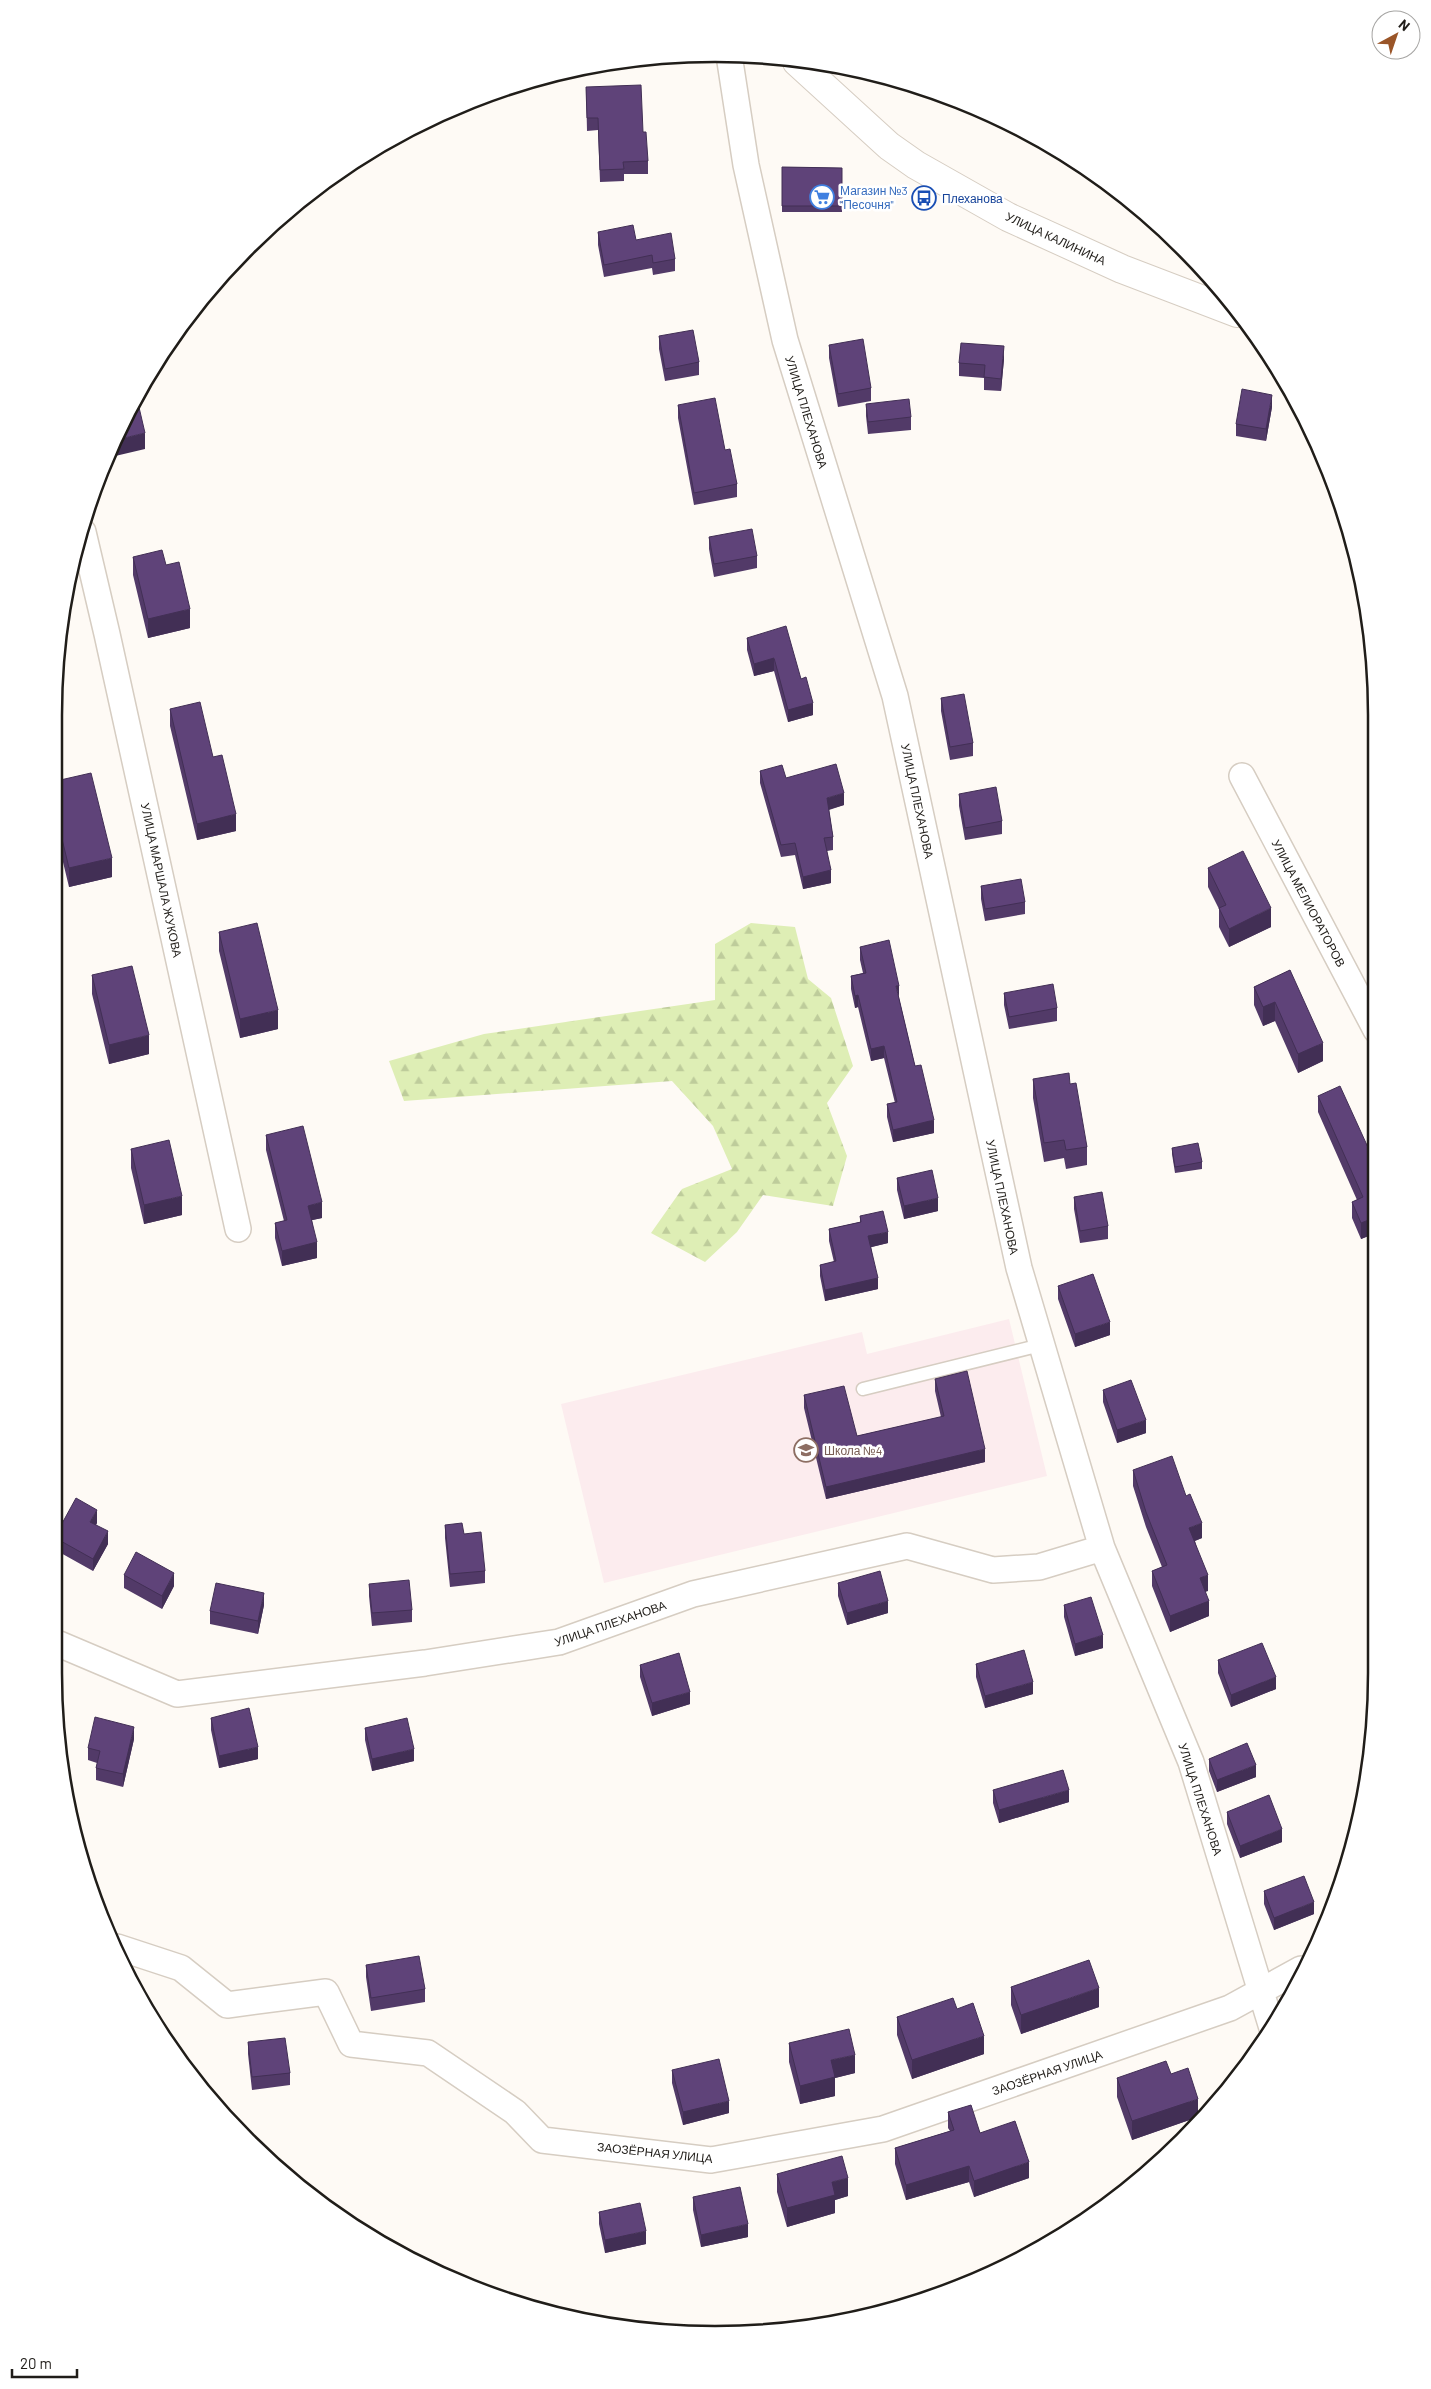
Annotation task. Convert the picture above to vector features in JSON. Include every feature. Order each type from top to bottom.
[{"type":"main road","name":"УЛИЦА КАЛИНИНА","points":[[804,69],[890,146],[916,166],[1008,217],[1122,269],[1226,309]]},
{"type":"street","name":"УЛИЦА ПЛЕХАНОВА","points":[[730,63],[746,165],[785,340],[895,696],[1019,1268],[1064,1414],[1102,1548],[1191,1762],[1269,2018]]},
{"type":"street","name":"УЛИЦА МАРШАЛА ЖУКОВА","points":[[86,543],[112,653],[238,1229]]},
{"type":"street","name":"УЛИЦА МЕЛИОРАТОРОВ","points":[[1242,776],[1368,1015]]},
{"type":"street","name":"УЛИЦА ПЛЕХАНОВА","points":[[62,1645],[177,1694],[425,1663],[559,1642],[693,1594],[907,1546],[993,1570],[1039,1566],[1102,1548]]},
{"type":"street","name":"ЗАОЗЁРНАЯ УЛИЦА","points":[[124,1949],[181,1968],[227,2005],[326,1992],[352,2044],[428,2054],[514,2112],[542,2140],[711,2160],[883,2129],[1230,2008],[1261,1989],[1296,1972]]},
{"type":"lane","points":[[863,1389],[1042,1345]]},
{"type":"shaded area","name":"Школа №4","points":[[1009,1319],[1047,1476],[604,1583],[561,1404],[862,1332],[867,1354]]},
{"type":"green space","points":[[751,923],[795,927],[808,979],[831,998],[853,1066],[827,1103],[847,1156],[833,1206],[763,1195],[737,1232],[705,1262],[651,1233],[682,1189],[732,1169],[713,1126],[672,1081],[404,1101],[389,1061],[484,1034],[715,1000],[715,944]]},
{"type":"building","points":[[641,85],[643,132],[646,132],[648,161],[623,162],[624,169],[600,170],[598,118],[587,118],[586,87]]},
{"type":"building","points":[[782,167],[842,168],[842,206],[782,206]]},
{"type":"building","points":[[633,225],[636,240],[671,233],[675,259],[653,263],[652,255],[604,265],[598,232]]},
{"type":"building","points":[[693,330],[699,362],[665,369],[659,336]]},
{"type":"building","points":[[863,339],[871,388],[838,394],[829,345]]},
{"type":"building","points":[[961,343],[1004,346],[1001,379],[984,377],[985,365],[959,363]]},
{"type":"building","points":[[1242,389],[1272,395],[1266,429],[1236,424]]},
{"type":"building","points":[[715,398],[725,450],[730,449],[737,484],[694,493],[678,405]]},
{"type":"building","points":[[909,399],[911,417],[868,422],[866,404]]},
{"type":"building","points":[[139,409],[145,433],[125,438]]},
{"type":"building","points":[[752,529],[757,556],[714,564],[709,537]]},
{"type":"building","points":[[162,550],[166,565],[179,562],[190,609],[148,619],[133,557]]},
{"type":"building","points":[[786,626],[801,679],[806,677],[813,703],[788,710],[774,658],[754,664],[747,638]]},
{"type":"building","points":[[964,694],[973,743],[950,747],[941,698]]},
{"type":"building","points":[[200,702],[213,757],[222,755],[236,814],[197,824],[170,709]]},
{"type":"building","points":[[836,764],[844,793],[827,798],[833,837],[824,838],[831,870],[803,877],[795,843],[781,845],[760,771],[782,765],[786,778]]},
{"type":"building","points":[[91,773],[112,858],[69,868],[62,839],[62,780]]},
{"type":"building","points":[[996,787],[1002,821],[965,828],[959,794]]},
{"type":"building","points":[[1243,851],[1271,908],[1229,929],[1219,908],[1226,905],[1208,868]]},
{"type":"building","points":[[1021,879],[1025,902],[985,909],[981,886]]},
{"type":"building","points":[[257,923],[278,1010],[240,1019],[219,932]]},
{"type":"building","points":[[889,940],[899,986],[896,986],[915,1066],[921,1065],[934,1120],[893,1130],[887,1104],[897,1102],[884,1046],[871,1049],[858,995],[855,996],[851,976],[866,973],[860,947]]},
{"type":"building","points":[[132,966],[149,1035],[109,1045],[92,975]]},
{"type":"building","points":[[1290,970],[1323,1043],[1298,1054],[1275,1002],[1263,1007],[1254,987]]},
{"type":"building","points":[[1053,984],[1057,1008],[1009,1017],[1004,993]]},
{"type":"building","points":[[1069,1073],[1070,1084],[1076,1083],[1087,1147],[1066,1150],[1064,1140],[1044,1143],[1033,1079]]},
{"type":"building","points":[[1340,1086],[1368,1147],[1368,1220],[1361,1223],[1352,1202],[1363,1197],[1318,1096]]},
{"type":"building","points":[[303,1126],[322,1202],[308,1206],[317,1242],[282,1251],[275,1223],[287,1220],[266,1135]]},
{"type":"building","points":[[169,1140],[182,1196],[144,1205],[131,1149]]},
{"type":"building","points":[[1198,1143],[1202,1162],[1175,1167],[1172,1148]]},
{"type":"building","points":[[932,1170],[938,1198],[904,1206],[897,1178]]},
{"type":"building","points":[[1102,1192],[1108,1226],[1080,1231],[1074,1197]]},
{"type":"building","points":[[883,1211],[888,1232],[868,1236],[878,1278],[825,1290],[820,1265],[836,1261],[829,1229],[861,1222],[860,1216]]},
{"type":"building","points":[[1093,1274],[1110,1322],[1075,1334],[1058,1286]]},
{"type":"building","points":[[967,1371],[985,1449],[826,1487],[804,1395],[844,1386],[857,1436],[944,1416],[935,1379]]},
{"type":"building","points":[[1131,1380],[1146,1420],[1117,1430],[1103,1390]]},
{"type":"building","points":[[1172,1456],[1186,1496],[1190,1494],[1202,1523],[1189,1528],[1208,1575],[1200,1578],[1209,1601],[1170,1616],[1152,1571],[1167,1565],[1146,1512],[1133,1470]]},
{"type":"building","points":[[76,1498],[97,1510],[90,1522],[108,1531],[93,1559],[62,1542],[62,1524]]},
{"type":"building","points":[[462,1523],[464,1534],[481,1532],[485,1571],[450,1574],[445,1525]]},
{"type":"building","points":[[136,1552],[174,1573],[162,1596],[124,1575]]},
{"type":"building","points":[[880,1571],[888,1601],[847,1613],[838,1583]]},
{"type":"building","points":[[409,1580],[412,1610],[372,1613],[369,1584]]},
{"type":"building","points":[[216,1583],[264,1593],[258,1621],[210,1611]]},
{"type":"building","points":[[1091,1597],[1103,1635],[1075,1644],[1064,1605]]},
{"type":"building","points":[[1262,1643],[1276,1677],[1231,1695],[1218,1660]]},
{"type":"building","points":[[1024,1650],[1033,1682],[985,1696],[976,1664]]},
{"type":"building","points":[[679,1653],[690,1692],[652,1703],[640,1665]]},
{"type":"building","points":[[249,1708],[258,1747],[219,1756],[211,1718]]},
{"type":"building","points":[[95,1717],[134,1727],[123,1774],[96,1768],[100,1751],[88,1748]]},
{"type":"building","points":[[407,1718],[414,1749],[372,1759],[365,1728]]},
{"type":"building","points":[[1247,1743],[1256,1765],[1217,1780],[1209,1759]]},
{"type":"building","points":[[1063,1770],[1069,1790],[999,1810],[993,1790]]},
{"type":"building","points":[[1269,1795],[1282,1829],[1240,1846],[1227,1812]]},
{"type":"building","points":[[1304,1876],[1314,1902],[1274,1918],[1264,1891]]},
{"type":"building","points":[[419,1956],[425,1989],[371,1998],[366,1965]]},
{"type":"building","points":[[1089,1960],[1099,1988],[1021,2015],[1011,1987]]},
{"type":"building","points":[[953,1998],[957,2009],[973,2003],[984,2036],[912,2060],[897,2017]]},
{"type":"building","points":[[849,2029],[855,2055],[831,2060],[835,2077],[800,2086],[789,2043]]},
{"type":"building","points":[[285,2038],[290,2073],[252,2077],[248,2042]]},
{"type":"building","points":[[719,2059],[729,2101],[683,2112],[672,2070]]},
{"type":"building","points":[[1166,2061],[1171,2074],[1188,2068],[1198,2099],[1132,2121],[1117,2078]]},
{"type":"building","points":[[971,2105],[980,2133],[1015,2121],[1029,2162],[974,2181],[969,2166],[906,2185],[895,2148],[954,2130],[948,2112]]},
{"type":"building","points":[[842,2156],[848,2178],[832,2182],[835,2195],[787,2208],[777,2174]]},
{"type":"building","points":[[740,2187],[748,2224],[701,2235],[693,2197]]},
{"type":"building","points":[[640,2203],[646,2231],[605,2240],[599,2212]]},
{"type":"place","name":"Магазин №3 \"Песочня\"","points":[[822,197]]},
{"type":"place","name":"Плеханова","points":[[924,198]]},
{"type":"place","name":"Школа №4","points":[[806,1450]]}]
